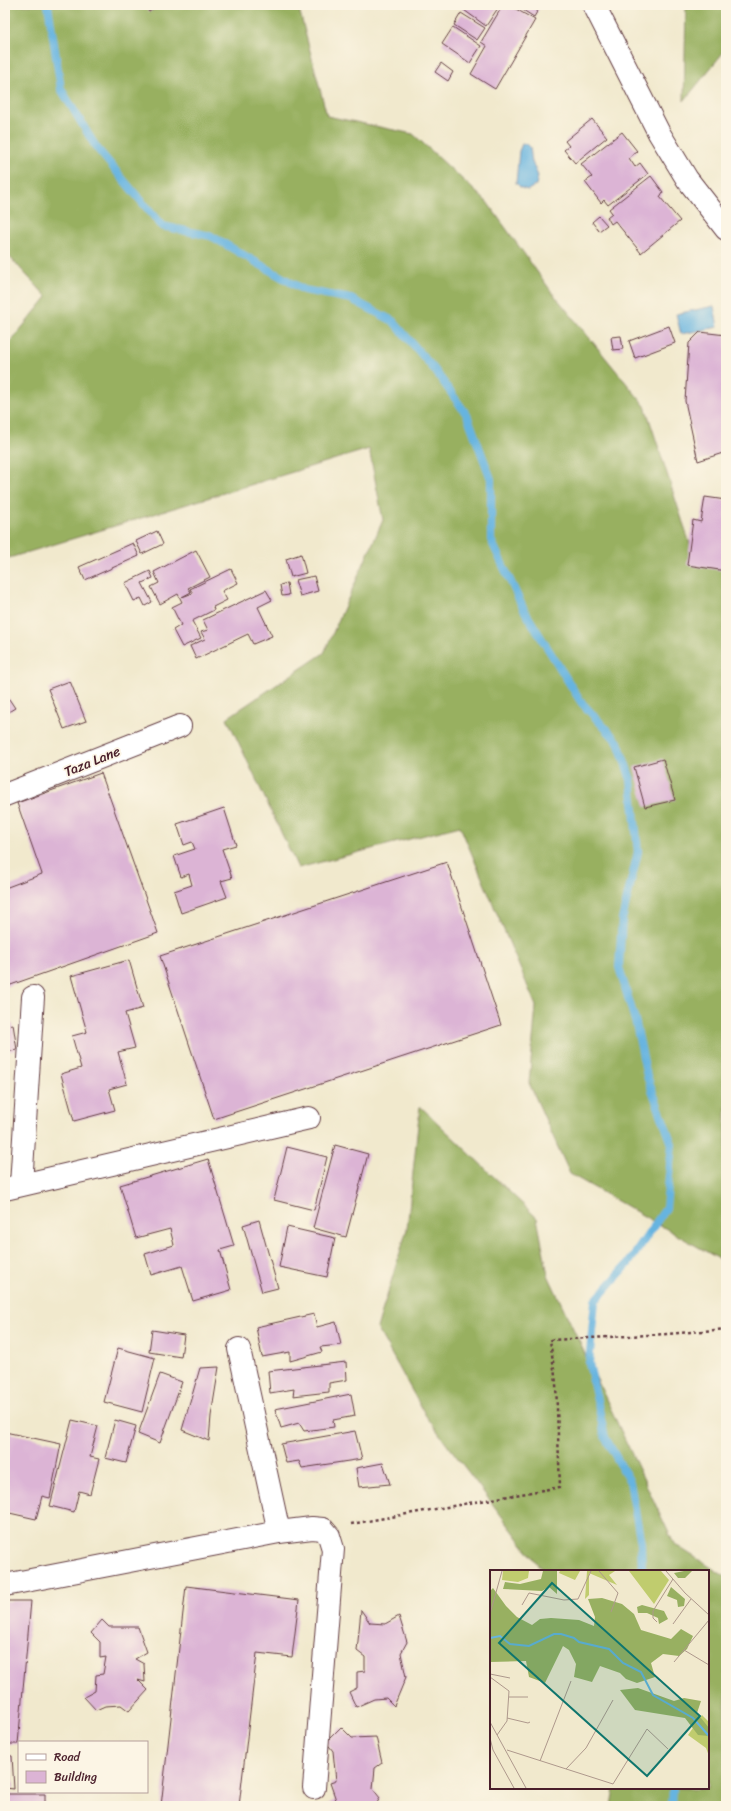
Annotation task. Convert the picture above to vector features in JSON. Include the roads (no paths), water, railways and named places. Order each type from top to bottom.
[{"type":"street","points":[[594,5],[659,133],[687,179],[726,229]]},
{"type":"street","name":"Taza Lane","points":[[5,795],[180,726]]},
{"type":"street","points":[[33,997],[13,1187],[309,1118]]},
{"type":"street","points":[[239,1349],[279,1532]]},
{"type":"street","points":[[5,1585],[279,1532],[323,1528],[330,1536],[333,1549],[314,1788]]},
{"type":"water","points":[[522,144],[527,144],[530,147],[532,162],[538,176],[536,185],[528,190],[521,188],[516,183],[519,151]]},
{"type":"water","points":[[714,306],[718,327],[681,334],[676,314]]},
{"type":"waterway","points":[[48,5],[61,89],[96,147],[162,226],[211,236],[304,290],[351,299],[393,321],[434,369],[467,415],[491,479],[491,540],[524,610],[581,702],[618,742],[631,780],[638,852],[622,920],[619,967],[636,1024],[647,1076],[672,1144],[666,1208],[628,1264],[595,1301],[589,1363],[605,1437],[630,1482],[641,1543],[642,1570]]},
{"type":"waterway","points":[[672,1806],[673,1789]]}]
